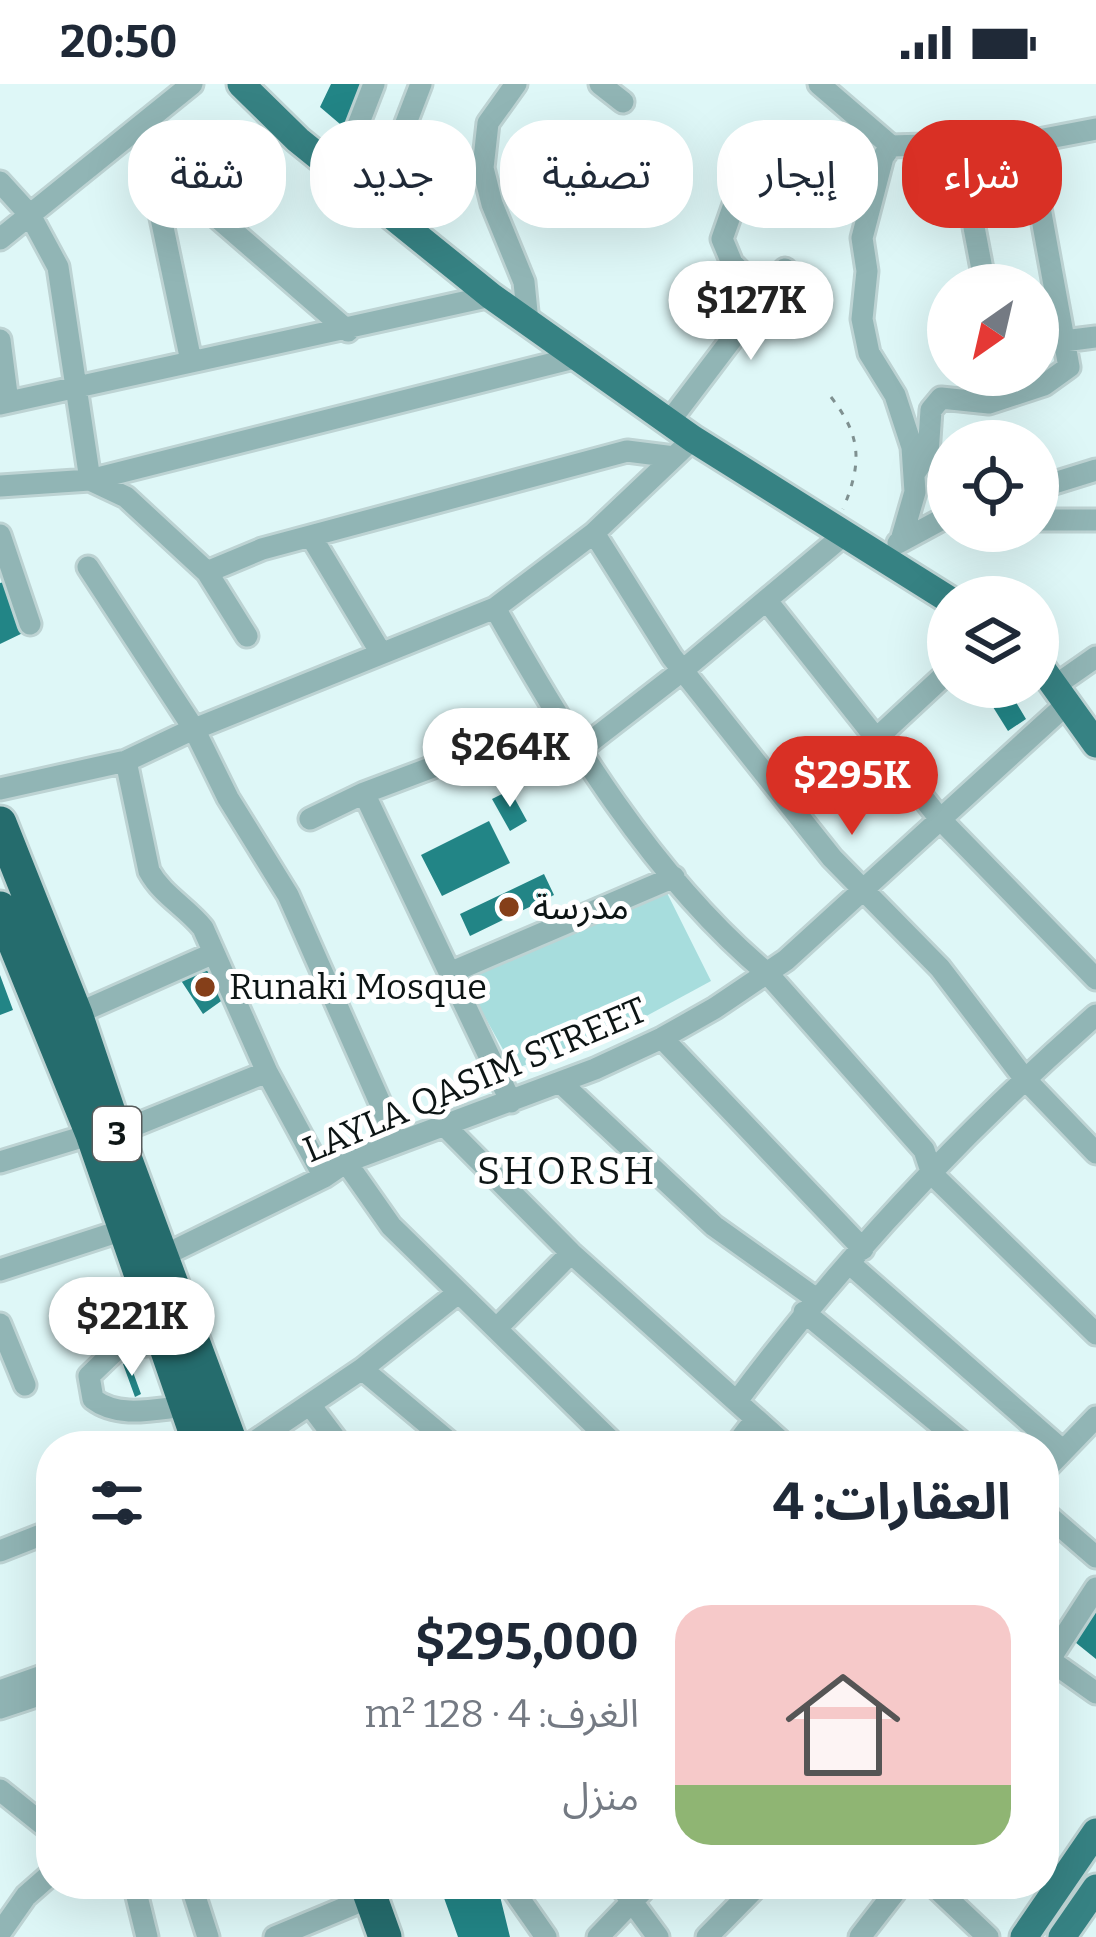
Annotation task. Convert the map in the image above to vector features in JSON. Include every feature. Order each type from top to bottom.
[{"type":"highway","name":"3","points":[[0,823],[76,1014],[123,1230],[195,1431]]},
{"type":"highway","name":"3","points":[[0,908],[10,960],[104,1133],[161,1257],[226,1431]]},
{"type":"highway","points":[[377,1899],[385,1937]]},
{"type":"highway","points":[[382,1899],[405,1937]]},
{"type":"main road","points":[[248,87],[310,146]]},
{"type":"main road","points":[[409,228],[679,440],[841,531],[895,548],[927,579]]},
{"type":"main road","points":[[1059,690],[1096,744]]},
{"type":"main road","points":[[1059,1895],[1088,1861],[1096,1832]]},
{"type":"main road","points":[[1062,1937],[1096,1888]]},
{"type":"main road","points":[[1024,1937],[1056,1899]]},
{"type":"street","points":[[149,120],[192,84]]},
{"type":"street","points":[[360,120],[374,84]]},
{"type":"street","points":[[407,120],[421,84]]},
{"type":"street","points":[[516,84],[488,123],[483,168],[492,204],[524,282],[528,322]]},
{"type":"street","points":[[600,84],[623,102]]},
{"type":"street","points":[[819,84],[891,146],[902,146]]},
{"type":"street","points":[[1062,136],[1096,129]]},
{"type":"street","points":[[0,239],[128,138]]},
{"type":"street","points":[[891,146],[883,157],[862,238],[867,271],[864,339],[904,414],[916,471],[915,493],[895,548]]},
{"type":"street","points":[[0,182],[30,215],[58,267],[90,479]]},
{"type":"street","points":[[164,228],[191,361]]},
{"type":"street","points":[[229,228],[348,331]]},
{"type":"street","points":[[726,228],[722,239],[732,262],[765,297]]},
{"type":"street","points":[[974,228],[981,264]]},
{"type":"street","points":[[916,471],[928,454],[934,404],[941,398],[989,403],[1044,385],[1069,368],[1044,228]]},
{"type":"street","points":[[0,789],[126,761],[495,608],[594,533],[679,440],[785,268]]},
{"type":"street","points":[[0,340],[4,403],[491,296]]},
{"type":"street","points":[[1064,341],[1096,337]]},
{"type":"street","points":[[0,486],[90,479],[578,357]]},
{"type":"street","points":[[207,572],[262,549],[679,440]]},
{"type":"street","points":[[1059,481],[1096,470]]},
{"type":"street","points":[[90,479],[126,497],[207,572],[247,636]]},
{"type":"street","points":[[1059,520],[1096,520]]},
{"type":"street","points":[[895,548],[927,529]]},
{"type":"street","points":[[581,749],[767,601],[841,531]]},
{"type":"street","points":[[594,533],[682,670],[832,858],[940,968],[1024,1078],[1096,1153]]},
{"type":"street","points":[[0,535],[30,624]]},
{"type":"street","points":[[312,538],[381,653]]},
{"type":"street","points":[[88,567],[194,729],[228,798],[288,895],[397,1142]]},
{"type":"street","points":[[767,601],[940,819],[1096,979]]},
{"type":"street","points":[[495,608],[558,720],[674,877],[768,974],[924,1150],[932,1174],[1096,1334]]},
{"type":"street","name":"LAYLA QASIM STREET","points":[[1059,680],[1096,657]]},
{"type":"street","points":[[877,738],[927,692]]},
{"type":"street","name":"LAYLA QASIM STREET","points":[[161,1257],[346,1162],[511,1102],[662,1038],[768,974],[940,819],[1033,708]]},
{"type":"street","points":[[310,819],[364,793],[558,720]]},
{"type":"street","points":[[126,761],[149,872],[158,887],[189,911],[214,953],[266,1072],[324,1177]]},
{"type":"street","points":[[364,793],[511,1102]]},
{"type":"street","points":[[452,972],[674,877]]},
{"type":"street","points":[[76,1014],[214,953]]},
{"type":"street","points":[[737,1401],[810,1305],[1024,1078],[1096,1015]]},
{"type":"street","points":[[662,1038],[856,1256],[1042,1431]]},
{"type":"street","points":[[0,1162],[104,1133],[266,1072]]},
{"type":"street","points":[[560,1082],[714,1226],[949,1431]]},
{"type":"street","points":[[443,1125],[571,1253],[770,1431]]},
{"type":"street","points":[[346,1162],[391,1226],[600,1431]]},
{"type":"street","points":[[0,1270],[123,1230]]},
{"type":"street","points":[[498,1327],[571,1253]]},
{"type":"street","points":[[271,1431],[362,1369],[458,1293]]},
{"type":"street","points":[[0,1324],[25,1385]]},
{"type":"street","points":[[164,1343],[118,1348],[89,1376],[93,1399],[106,1409],[127,1412],[186,1406]]},
{"type":"street","points":[[362,1369],[436,1431]]},
{"type":"street","points":[[310,1405],[330,1431]]},
{"type":"street","points":[[1059,1455],[1096,1417]]},
{"type":"street","points":[[746,1431],[756,1418]]},
{"type":"street","points":[[1059,1447],[1063,1451]]},
{"type":"street","points":[[1059,1525],[1096,1558]]},
{"type":"street","points":[[0,1551],[36,1537]]},
{"type":"street","points":[[1059,1643],[1096,1588]]},
{"type":"street","points":[[1059,1670],[1096,1693]]},
{"type":"street","points":[[0,1691],[36,1678]]},
{"type":"street","points":[[0,1708],[36,1696]]},
{"type":"street","points":[[0,1790],[36,1819]]},
{"type":"street","points":[[0,1933],[36,1887]]},
{"type":"street","points":[[138,1899],[147,1937]]},
{"type":"street","points":[[196,1899],[208,1937]]},
{"type":"street","points":[[275,1937],[353,1899]]},
{"type":"street","points":[[519,1899],[546,1937]]},
{"type":"street","points":[[598,1937],[622,1899]]},
{"type":"street","points":[[630,1899],[658,1937]]},
{"type":"street","points":[[707,1937],[744,1899]]},
{"type":"street","points":[[860,1937],[889,1899]]},
{"type":"street","points":[[948,1899],[988,1937]]},
{"type":"path","points":[[831,397],[848,418],[858,450],[841,531]]},
{"type":"shaded area","points":[[662,883],[711,981],[615,1033],[514,1069],[463,978]]},
{"type":"building","points":[[331,84],[363,84],[350,120],[335,120],[320,107]]},
{"type":"building","points":[[4,582],[27,631],[0,644],[0,583]]},
{"type":"building","points":[[994,708],[1019,708],[1026,719],[1008,731]]},
{"type":"building","points":[[510,790],[527,821],[510,831],[492,799]]},
{"type":"building","points":[[489,821],[510,863],[442,896],[421,855]]},
{"type":"building","points":[[544,874],[554,895],[470,936],[460,914]]},
{"type":"building","name":"Runaki Mosque","points":[[207,961],[231,994],[203,1014],[180,979]]},
{"type":"building","points":[[0,975],[13,1010],[0,1015]]},
{"type":"building","points":[[129,1361],[141,1394],[135,1397],[123,1364]]},
{"type":"building","points":[[1096,1603],[1096,1659],[1070,1638]]},
{"type":"building","points":[[444,1899],[501,1899],[510,1937],[458,1937]]},
{"type":"place","name":"مدرسة","points":[[509,907]]},
{"type":"place","name":"Runaki Mosque","points":[[205,987]]},
{"type":"district","name":"SHORSH","points":[[567,1171]]}]
